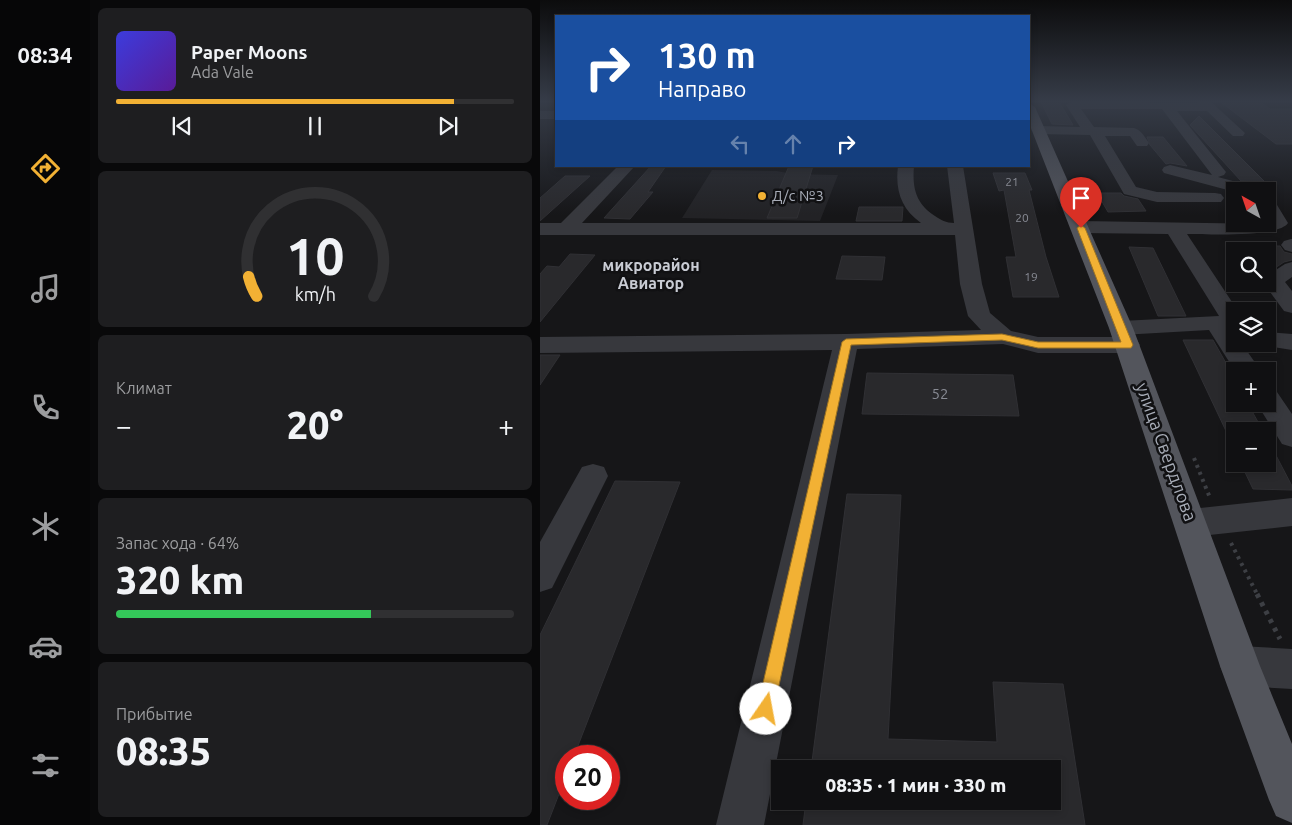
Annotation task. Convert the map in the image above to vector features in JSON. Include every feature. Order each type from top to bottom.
[{"type":"main road","name":"улица Свердлова","points":[[1040,138],[1081,228],[1124,336],[1192,524],[1240,666],[1292,800]]},
{"type":"street","points":[[1097,138],[1130,190],[1158,197],[1215,198]]},
{"type":"street","points":[[1139,138],[1142,143]]},
{"type":"street","points":[[1192,138],[1218,172]]},
{"type":"street","points":[[566,229],[626,167]]},
{"type":"street","points":[[906,167],[904,183],[906,197],[926,220],[953,229]]},
{"type":"street","points":[[955,167],[953,229],[979,316],[1002,337]]},
{"type":"street","points":[[1170,170],[1226,183]]},
{"type":"street","points":[[1142,193],[1226,320]]},
{"type":"street","points":[[1081,228],[1226,228]]},
{"type":"street","points":[[540,229],[953,229]]},
{"type":"street","points":[[1292,268],[1274,281],[1292,306]]},
{"type":"street","points":[[540,345],[681,345],[1002,337],[1038,345],[1226,323]]},
{"type":"street","points":[[1276,341],[1292,342]]},
{"type":"street","points":[[740,825],[846,342]]},
{"type":"street","points":[[1276,411],[1292,436]]},
{"type":"street","points":[[540,576],[592,476]]},
{"type":"street","points":[[1192,524],[1292,512]]},
{"type":"street","points":[[1240,666],[1292,669]]},
{"type":"shaded area","name":"Д/с №3","points":[[712,170],[777,171],[792,174],[838,175],[820,221],[682,218]]},
{"type":"building","points":[[1148,138],[1164,138],[1187,166],[1166,164],[1150,145]]},
{"type":"building","points":[[1202,138],[1222,138],[1265,182],[1241,181]]},
{"type":"building","points":[[1269,138],[1292,138],[1292,144],[1276,144]]},
{"type":"building","points":[[650,167],[665,167],[648,192],[653,192],[630,219],[604,218]]},
{"type":"building","points":[[789,167],[813,167],[797,218],[767,218]]},
{"type":"building","points":[[993,173],[1025,173],[1032,190],[1029,190],[1046,257],[1059,297],[1013,297],[1006,257],[1016,257],[1004,190],[999,191]]},
{"type":"building","points":[[565,176],[590,176],[540,221],[540,198]]},
{"type":"building","points":[[1097,193],[1121,193],[1124,196],[1138,199],[1146,211],[1108,212]]},
{"type":"building","points":[[859,207],[903,207],[902,221],[856,221]]},
{"type":"building","points":[[1276,246],[1280,246],[1284,252],[1292,254],[1292,260],[1284,262],[1276,267]]},
{"type":"building","points":[[1129,247],[1153,248],[1186,316],[1158,316]]},
{"type":"building","points":[[570,254],[595,255],[540,322],[540,274],[547,266],[559,267]]},
{"type":"building","points":[[842,256],[885,257],[882,280],[836,279]]},
{"type":"building","points":[[1183,340],[1213,340],[1226,363],[1226,412],[1252,412],[1258,422],[1226,422],[1226,431]]},
{"type":"building","points":[[540,355],[560,355],[540,385]]},
{"type":"building","points":[[867,373],[1013,375],[1019,416],[862,414]]},
{"type":"building","points":[[1276,455],[1292,486],[1292,490],[1253,489],[1245,472],[1276,472]]},
{"type":"building","points":[[615,481],[680,482],[578,745],[555,745],[555,804],[547,825],[540,825],[540,635]]},
{"type":"building","points":[[847,494],[901,495],[888,739],[997,742],[993,682],[1063,684],[1085,825],[803,825],[805,810],[1061,810],[1061,760],[812,760]]},
{"type":"place","name":"Д/с №3","points":[[762,196]]},
{"type":"district","name":"микрорайон Авиатор","points":[[651,274]]},
{"type":"route","points":[[766,709],[846,342],[1002,337],[1038,345],[1095,347],[1128,345],[1081,228]]}]
